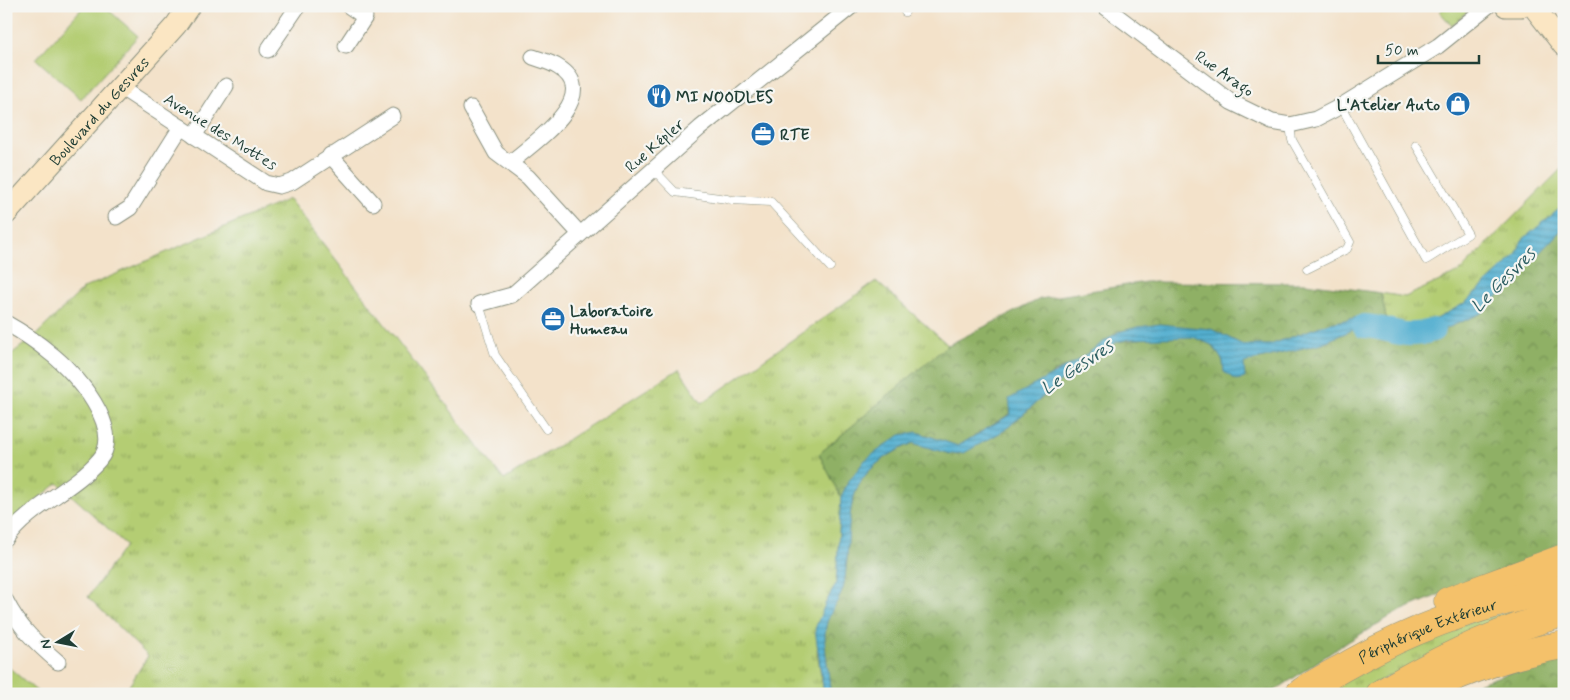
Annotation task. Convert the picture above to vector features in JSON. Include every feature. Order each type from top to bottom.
[{"type":"highway","points":[[1366,655],[1376,636],[1493,582],[1564,558]]},
{"type":"highway","name":"Périphérique Extérieur","points":[[1299,694],[1366,655],[1404,637],[1465,613],[1500,602],[1564,588]]},
{"type":"highway","points":[[1380,694],[1421,670],[1472,645],[1507,631],[1564,613]]},
{"type":"highway","points":[[1416,694],[1465,673],[1526,654],[1564,645]]},
{"type":"street","name":"Boulevard du Gesvres","points":[[6,214],[176,25],[189,6]]},
{"type":"street","points":[[268,50],[298,6]]},
{"type":"street","points":[[346,46],[365,17],[349,6]]},
{"type":"street","name":"Rue Képler","points":[[479,304],[512,295],[700,128],[852,6]]},
{"type":"street","name":"Rue Arago","points":[[1104,6],[1231,102],[1272,122],[1290,125],[1316,120],[1341,106],[1438,46],[1488,6]]},
{"type":"street","points":[[1506,6],[1521,6]]},
{"type":"street","points":[[1533,6],[1564,46]]},
{"type":"street","points":[[511,162],[561,118],[571,104],[573,92],[571,82],[566,74],[558,67],[533,56]]},
{"type":"street","points":[[194,136],[226,86]]},
{"type":"street","name":"Avenue des Mottes","points":[[120,87],[273,185],[285,186],[292,182],[330,155],[393,116]]},
{"type":"street","points":[[472,108],[496,153],[511,162],[580,234]]},
{"type":"street","points":[[116,217],[130,208],[181,127]]},
{"type":"street","points":[[330,155],[373,203]]},
{"type":"street","points":[[6,323],[32,338],[64,365],[99,411],[108,433],[108,444],[100,460],[32,512],[6,539]]},
{"type":"street","points":[[6,600],[14,617],[28,636],[58,662]]},
{"type":"lane","points":[[1341,106],[1426,260],[1468,234],[1416,145]]},
{"type":"lane","points":[[1290,125],[1292,140],[1350,242],[1348,249],[1307,269]]},
{"type":"lane","points":[[653,169],[674,192],[771,202],[830,267]]},
{"type":"lane","points":[[479,304],[495,355],[546,429]]},
{"type":"green space","points":[[84,6],[104,6],[138,36],[81,99],[36,59]]},
{"type":"green space","points":[[1445,6],[1473,6],[1452,26],[1440,12]]},
{"type":"green space","points":[[1564,166],[1564,205],[1523,240],[1516,255],[1465,303],[1424,326],[1387,322],[1381,293],[1405,297],[1459,272]]},
{"type":"green space","points":[[289,199],[504,480],[679,369],[702,403],[876,281],[948,345],[819,454],[841,497],[836,584],[825,604],[817,651],[824,694],[124,694],[148,656],[88,597],[126,545],[58,483],[12,520],[6,528],[6,358],[35,336],[84,288]]},
{"type":"green space","points":[[1564,227],[1564,549],[1467,583],[1396,613],[1341,646],[1270,694],[830,694],[825,634],[830,615],[843,589],[853,500],[859,484],[870,470],[888,456],[913,443],[950,454],[1005,430],[1070,373],[1117,342],[1153,337],[1193,337],[1212,345],[1223,361],[1224,372],[1243,363],[1322,343],[1357,328],[1424,338],[1482,313]]},
{"type":"green space","points":[[1146,282],[1306,283],[1381,293],[1387,322],[1359,317],[1326,324],[1270,345],[1243,345],[1211,329],[1118,332],[1075,362],[1054,372],[1011,413],[958,446],[917,432],[848,482],[841,497],[819,454],[948,345],[1040,299]]},
{"type":"green space","points":[[1532,605],[1533,610],[1377,682],[1360,694],[1319,694],[1386,656],[1459,625]]},
{"type":"green space","points":[[1564,659],[1564,694],[1449,694],[1514,671]]},
{"type":"green space","points":[[6,665],[40,694],[6,694]]},
{"type":"water","points":[[1564,205],[1564,227],[1482,313],[1424,338],[1357,328],[1322,343],[1244,363],[1245,378],[1236,380],[1224,372],[1223,361],[1212,345],[1193,337],[1129,339],[1117,342],[1070,373],[1005,430],[964,453],[950,454],[913,443],[888,456],[870,470],[859,484],[853,500],[843,589],[826,626],[825,642],[830,694],[824,694],[815,629],[825,604],[836,584],[841,497],[848,482],[865,460],[900,435],[917,432],[958,446],[1011,414],[1009,399],[1075,362],[1118,332],[1138,327],[1160,324],[1211,329],[1243,345],[1270,345],[1326,324],[1359,317],[1424,326],[1465,303],[1516,255],[1522,240]]},
{"type":"waterway","name":"Le Gesvres","points":[[1364,326],[1404,334],[1433,330]]},
{"type":"place","name":"MI NOODLES","points":[[659,96]]},
{"type":"place","name":"L'Atelier Auto","points":[[1458,104]]},
{"type":"place","name":"RTE","points":[[763,134]]},
{"type":"place","name":"Laboratoire Humeau","points":[[553,319]]}]
